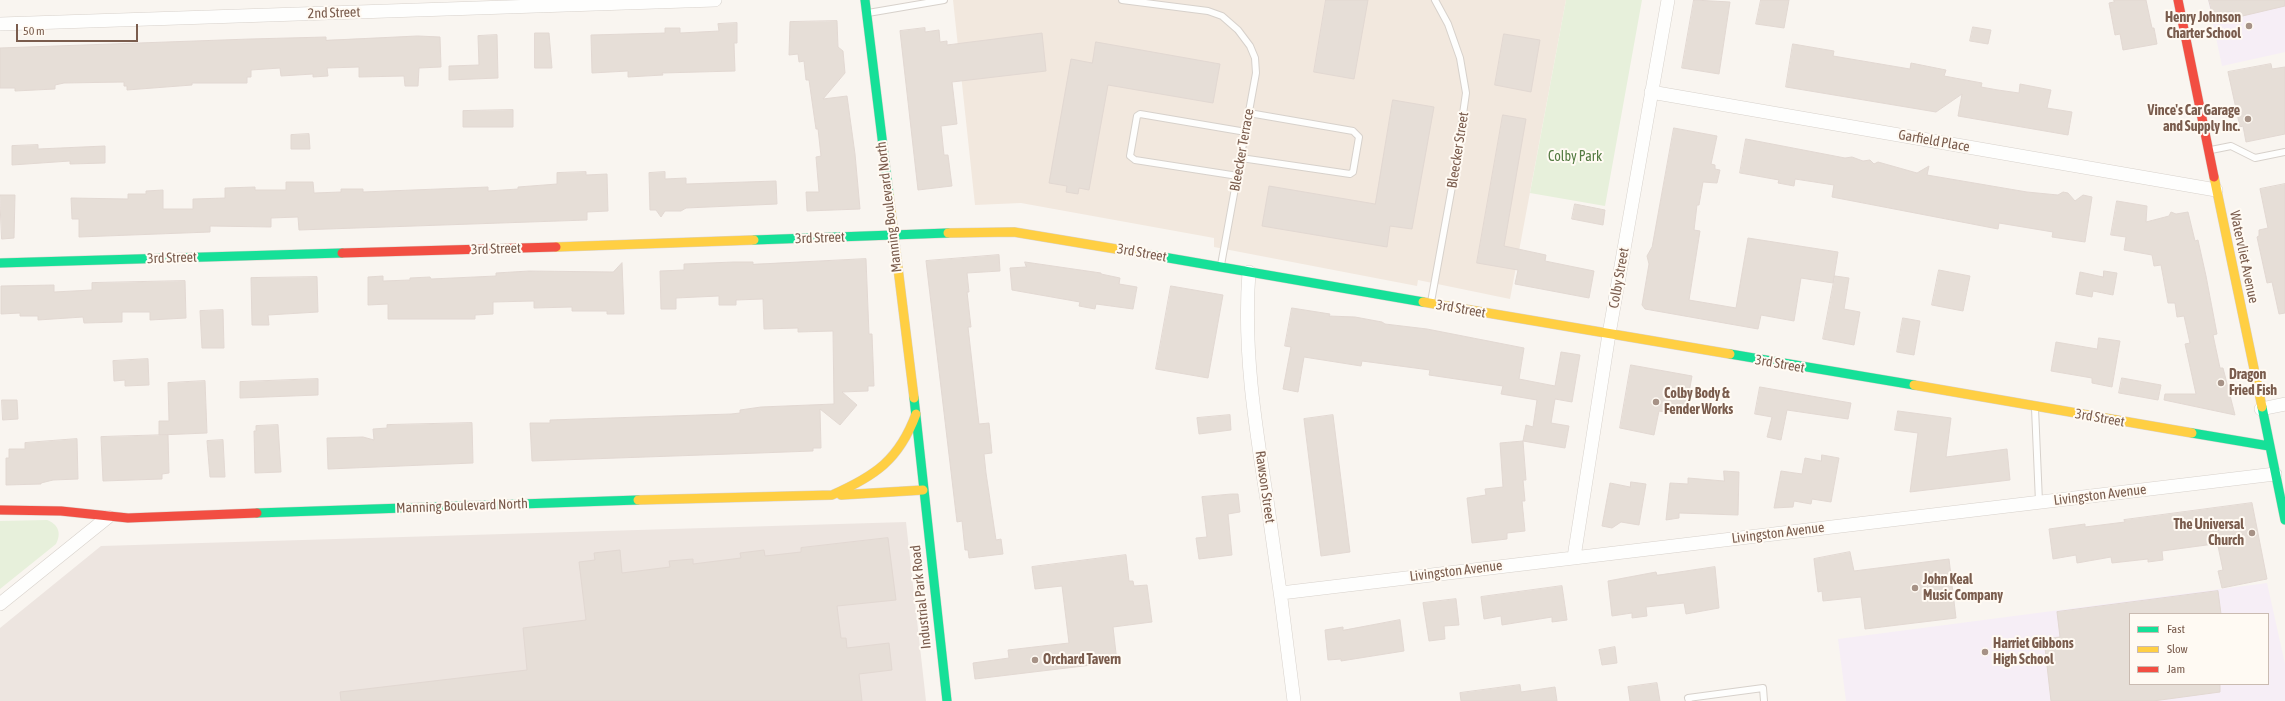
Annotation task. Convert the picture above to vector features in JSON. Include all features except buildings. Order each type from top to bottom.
[{"type":"street","name":"2nd Street","points":[[0,24],[715,0]]},
{"type":"street","name":"Manning Boulevard North","points":[[865,0],[892,234],[916,414],[923,490]]},
{"type":"street","name":"Colby Street","points":[[1574,557],[1609,334],[1668,0]]},
{"type":"street","name":"Watervliet Avenue","points":[[2178,0],[2285,520]]},
{"type":"street","name":"Garfield Place","points":[[1651,92],[2216,190]]},
{"type":"street","name":"3rd Street","points":[[0,263],[624,245],[892,234],[995,231],[1023,233],[2270,446]]},
{"type":"street","name":"Rawson Street","points":[[1249,272],[1246,324],[1252,400],[1281,593],[1294,701]]},
{"type":"street","points":[[2262,409],[2285,404]]},
{"type":"street","name":"Manning Boulevard North","points":[[108,517],[549,502],[832,496],[868,478],[887,466],[898,454],[912,428],[916,414]]},
{"type":"street","name":"Livingston Avenue","points":[[1281,593],[2275,474]]},
{"type":"street","points":[[832,496],[923,490]]},
{"type":"street","name":"Industrial Park Road","points":[[923,490],[947,701]]},
{"type":"street","points":[[0,510],[61,511],[108,517]]},
{"type":"street","points":[[0,604],[108,517]]},
{"type":"lane","points":[[866,13],[944,0]]},
{"type":"lane","name":"Bleecker Terrace","points":[[1122,0],[1215,13],[1228,20],[1243,36],[1253,52],[1257,66],[1221,267]]},
{"type":"lane","name":"Bleecker Street","points":[[1431,303],[1455,170],[1466,93],[1460,58],[1448,24],[1435,0]]},
{"type":"lane","points":[[1241,158],[1350,174],[1353,172],[1359,137],[1352,131],[1249,113]]},
{"type":"lane","points":[[1238,176],[1135,160],[1130,156],[1138,116],[1140,114],[1246,132]]},
{"type":"lane","points":[[2209,151],[2231,146],[2255,158],[2285,152]]},
{"type":"lane","points":[[2035,407],[2039,502]]},
{"type":"lane","points":[[1689,701],[1688,698],[1762,688],[1764,701]]},
{"type":"shaded area","points":[[953,0],[1566,0],[1510,299],[1418,280],[1417,286],[1214,247],[1214,238],[1021,203],[975,205]]},
{"type":"shaded area","name":"Henry Johnson Charter School","points":[[2208,0],[2285,0],[2285,52],[2222,66]]},
{"type":"shaded area","points":[[906,522],[926,701],[0,701],[0,628],[101,546]]},
{"type":"shaded area","name":"Harriet Gibbons High School","points":[[2267,583],[2285,664],[2285,701],[1846,701],[1838,639]]},
{"type":"green space","name":"Colby Park","points":[[1566,0],[1642,0],[1605,206],[1530,193]]},
{"type":"green space","points":[[47,520],[54,524],[58,529],[59,536],[56,544],[0,589],[0,521]]},
{"type":"traffic: fast","points":[[865,0],[889,195]]},
{"type":"traffic: fast","points":[[754,240],[948,233]]},
{"type":"traffic: fast","points":[[0,263],[342,253]]},
{"type":"traffic: fast","points":[[1140,253],[1423,302]]},
{"type":"traffic: fast","points":[[1730,354],[1914,385]]},
{"type":"traffic: fast","points":[[914,398],[947,701]]},
{"type":"traffic: fast","points":[[2262,407],[2285,520]]},
{"type":"traffic: fast","points":[[2192,433],[2269,446]]},
{"type":"traffic: fast","points":[[257,513],[638,500]]},
{"type":"traffic: slow","points":[[2214,177],[2262,407]]},
{"type":"traffic: slow","points":[[889,195],[914,398]]},
{"type":"traffic: slow","points":[[948,233],[1014,232],[1140,253]]},
{"type":"traffic: slow","points":[[556,247],[754,240]]},
{"type":"traffic: slow","points":[[1423,302],[1730,354]]},
{"type":"traffic: slow","points":[[1914,385],[2192,433]]},
{"type":"traffic: slow","points":[[638,500],[832,495],[861,481],[884,465],[902,443],[916,414]]},
{"type":"traffic: slow","points":[[841,495],[923,490]]},
{"type":"traffic: jam","points":[[2178,0],[2214,177]]},
{"type":"traffic: jam","points":[[342,253],[556,247]]},
{"type":"traffic: jam","points":[[0,510],[61,511],[128,518],[257,513]]},
{"type":"place","name":"Henry Johnson Charter School","points":[[2249,26]]},
{"type":"place","name":"Vince's Car Garage and Supply Inc.","points":[[2248,119]]},
{"type":"place","name":"Dragon Fried Fish","points":[[2221,383]]},
{"type":"place","name":"Colby Body & Fender Works","points":[[1656,402]]},
{"type":"place","name":"The Universal Church","points":[[2252,533]]},
{"type":"place","name":"John Keal Music Company","points":[[1915,588]]},
{"type":"place","name":"Harriet Gibbons High School","points":[[1985,652]]},
{"type":"place","name":"Orchard Tavern","points":[[1035,660]]}]
